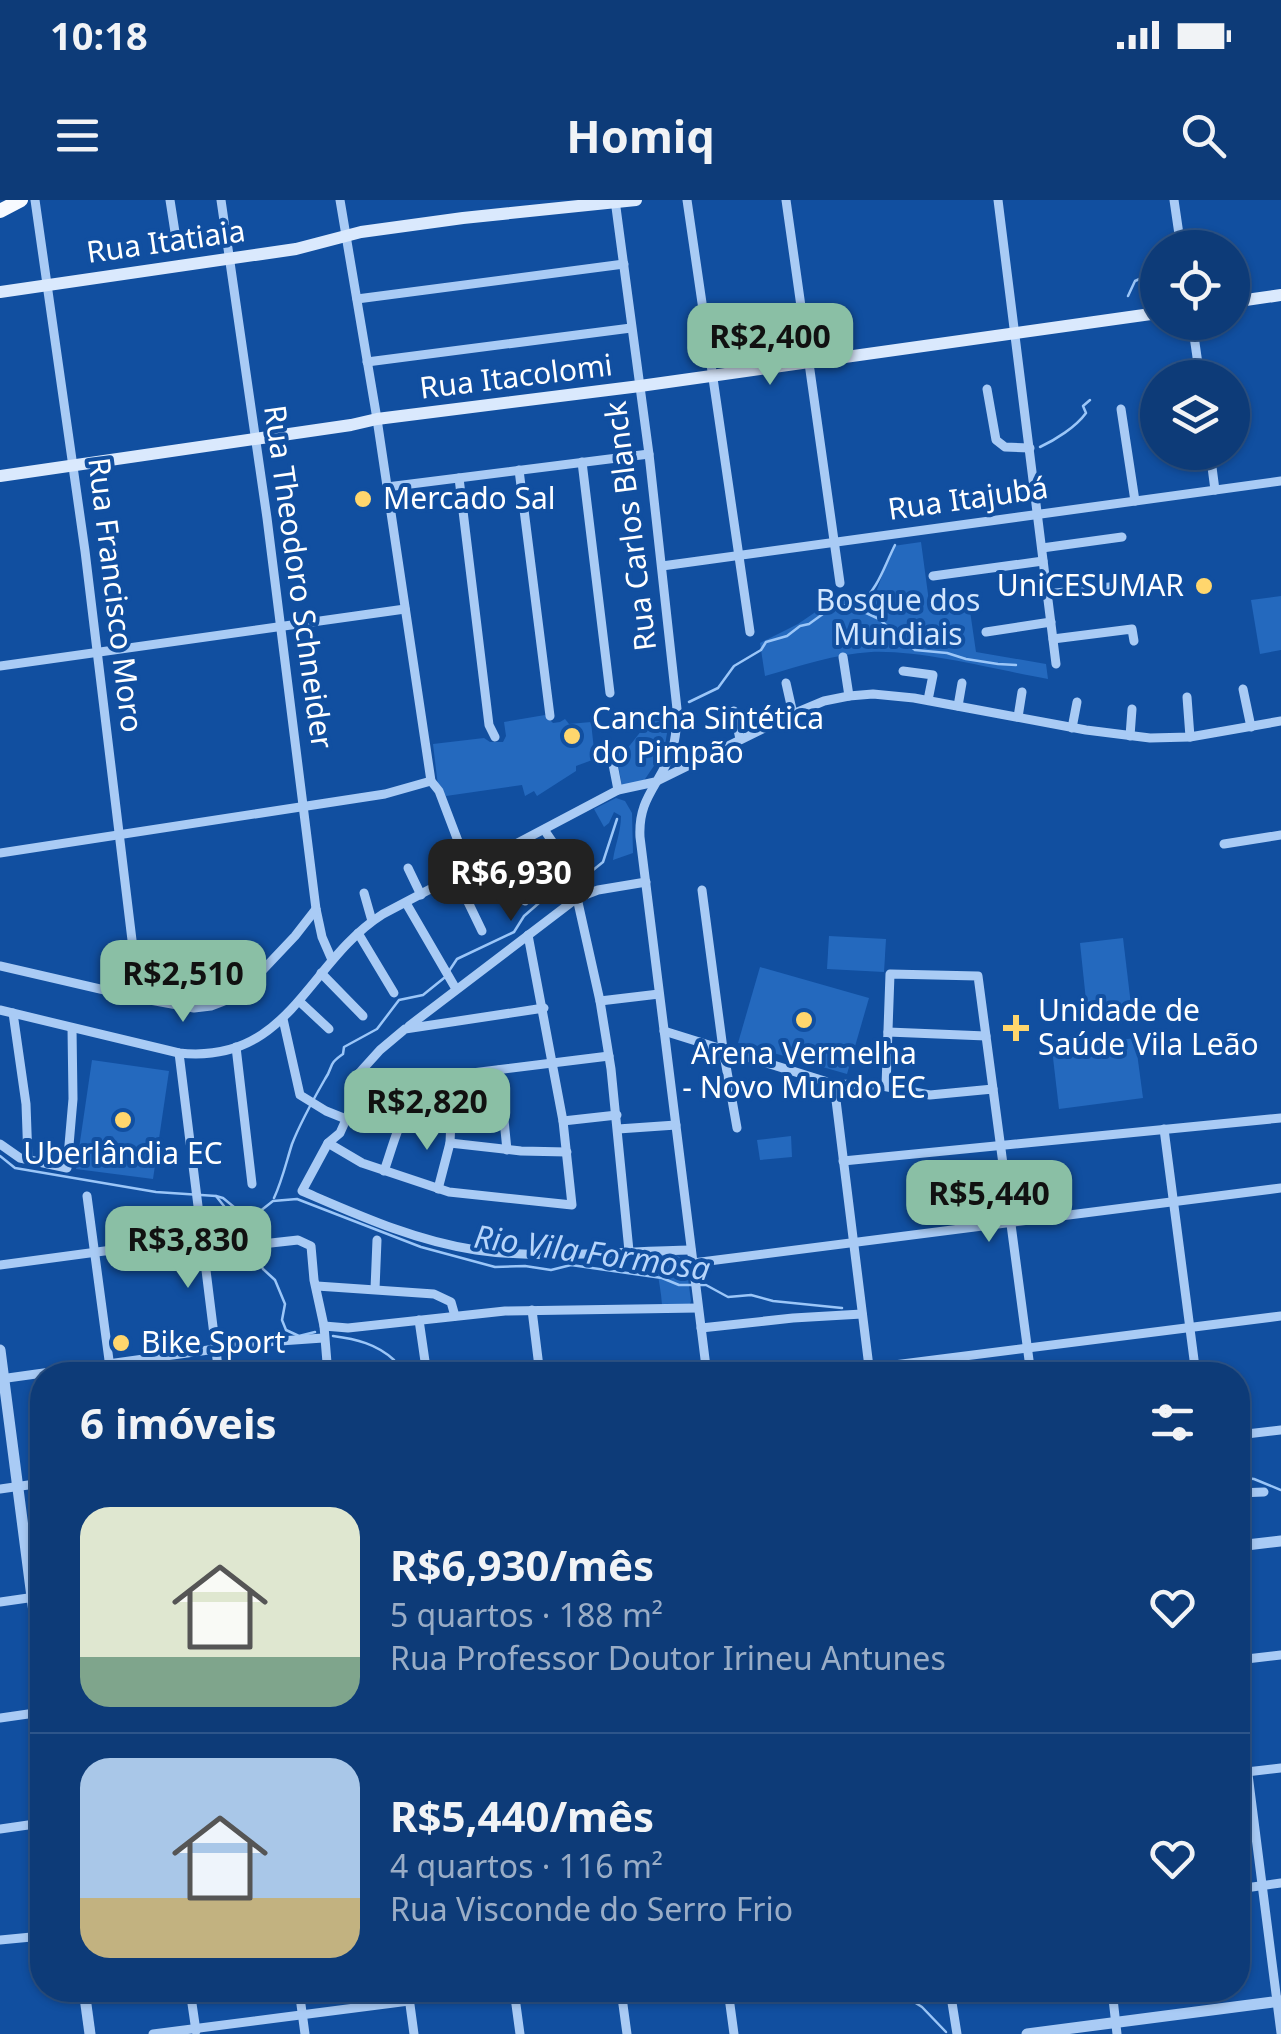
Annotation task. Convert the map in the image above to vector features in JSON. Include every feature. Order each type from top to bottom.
[{"type":"main road","points":[[0,211],[21,200]]},
{"type":"main road","name":"Rua Itatiaia","points":[[0,292],[312,246],[346,235],[463,218],[636,200]]},
{"type":"main road","points":[[1250,300],[1281,296]]},
{"type":"main road","name":"Rua Itacolomi","points":[[0,476],[378,419],[1140,315]]},
{"type":"street","name":"Rua Francisco Moro","points":[[35,200],[140,998]]},
{"type":"street","points":[[170,200],[177,245]]},
{"type":"street","name":"Rua Theodoro Schneider","points":[[220,200],[281,626],[316,908],[322,938],[332,960]]},
{"type":"street","points":[[340,200],[378,419],[432,781],[469,870]]},
{"type":"street","points":[[687,200],[750,632]]},
{"type":"street","points":[[786,200],[840,583]]},
{"type":"street","points":[[998,200],[1056,664]]},
{"type":"street","points":[[1174,200],[1178,230]]},
{"type":"street","name":"Rua Carlos Blanck","points":[[615,201],[676,696],[677,722],[670,756],[643,804],[639,825],[705,1362]]},
{"type":"street","points":[[357,299],[624,264]]},
{"type":"street","points":[[368,362],[631,328]]},
{"type":"street","points":[[987,389],[996,440],[1005,447],[1030,448]]},
{"type":"street","points":[[1122,409],[1135,501]]},
{"type":"street","points":[[387,486],[649,454]]},
{"type":"street","points":[[582,462],[610,694]]},
{"type":"street","points":[[519,470],[550,716]]},
{"type":"street","points":[[1212,470],[1214,490]]},
{"type":"street","points":[[459,478],[488,725],[495,737]]},
{"type":"street","name":"Rua Itajubá","points":[[662,566],[1281,481]]},
{"type":"street","points":[[1042,548],[1122,537]]},
{"type":"street","points":[[933,576],[1043,561]]},
{"type":"street","points":[[1047,594],[1127,585]]},
{"type":"street","points":[[0,666],[406,609]]},
{"type":"street","points":[[986,632],[1050,622]]},
{"type":"street","points":[[1052,639],[1132,629],[1134,641]]},
{"type":"street","points":[[843,657],[848,696]]},
{"type":"street","points":[[903,671],[933,675],[928,700]]},
{"type":"street","points":[[786,682],[792,714]]},
{"type":"street","points":[[958,706],[962,682]]},
{"type":"street","points":[[1244,688],[1250,727]]},
{"type":"street","points":[[1018,717],[1022,692]]},
{"type":"street","points":[[0,1010],[179,1054],[202,1054],[236,1046],[261,1036],[284,1019],[332,960],[372,921],[618,790],[655,782],[824,701],[873,694],[928,700],[1130,736],[1190,737],[1281,721]]},
{"type":"street","points":[[1188,697],[1190,737]]},
{"type":"street","points":[[1072,728],[1077,702]]},
{"type":"street","points":[[1130,736],[1132,709]]},
{"type":"street","points":[[734,711],[740,739]]},
{"type":"street","points":[[612,754],[618,790]]},
{"type":"street","points":[[0,853],[385,794],[432,781]]},
{"type":"street","points":[[545,830],[567,863]]},
{"type":"street","points":[[1224,844],[1281,835]]},
{"type":"street","points":[[499,855],[525,901]]},
{"type":"street","points":[[408,868],[421,895]]},
{"type":"street","points":[[456,877],[482,932]]},
{"type":"street","points":[[409,1104],[352,1081],[405,1029],[578,898],[598,890],[646,882]]},
{"type":"street","points":[[702,890],[737,1128]]},
{"type":"street","points":[[364,893],[372,921]]},
{"type":"street","points":[[578,898],[609,1056],[629,1251]]},
{"type":"street","points":[[406,902],[456,989]]},
{"type":"street","points":[[0,966],[140,998],[194,1008],[211,1006],[224,1001],[260,973],[316,908]]},
{"type":"street","points":[[358,933],[394,993]]},
{"type":"street","points":[[328,1143],[352,1158],[438,1189],[469,1196],[572,1205],[564,1121],[528,936]]},
{"type":"street","points":[[321,973],[363,1016]]},
{"type":"street","points":[[886,1086],[890,974],[978,976],[1029,1362]]},
{"type":"street","points":[[600,1001],[660,994]]},
{"type":"street","points":[[299,1001],[330,1029]]},
{"type":"street","points":[[405,1029],[544,1008]]},
{"type":"street","points":[[13,1013],[26,1104],[28,1160]]},
{"type":"street","points":[[284,1019],[307,1100],[346,1119]]},
{"type":"street","points":[[0,1144],[16,1156],[67,1168],[72,1028]]},
{"type":"street","points":[[664,1031],[834,1084],[886,1086],[934,1095],[993,1089]]},
{"type":"street","points":[[888,1032],[986,1036]]},
{"type":"street","points":[[236,1046],[252,1184]]},
{"type":"street","points":[[179,1054],[218,1362]]},
{"type":"street","points":[[384,1171],[409,1104],[432,1080],[609,1056]]},
{"type":"street","points":[[498,1070],[506,1150]]},
{"type":"street","points":[[834,1084],[868,1362]]},
{"type":"street","points":[[361,1086],[338,1136],[328,1143],[302,1191],[380,1224],[477,1250],[691,1250]]},
{"type":"street","points":[[564,1121],[616,1114]]},
{"type":"street","points":[[843,1161],[1281,1118]]},
{"type":"street","points":[[438,1189],[450,1142],[451,1119]]},
{"type":"street","points":[[618,1129],[676,1125]]},
{"type":"street","points":[[1164,1130],[1194,1362]]},
{"type":"street","points":[[450,1142],[506,1150],[567,1152]]},
{"type":"street","points":[[693,1264],[1281,1188]]},
{"type":"street","points":[[88,1196],[109,1362]]},
{"type":"street","points":[[0,1266],[201,1238]]},
{"type":"street","points":[[262,1244],[294,1240],[312,1248],[326,1362]]},
{"type":"street","points":[[374,1289],[377,1240]]},
{"type":"street","points":[[316,1286],[441,1296],[452,1302],[456,1316]]},
{"type":"street","points":[[147,1362],[345,1328],[456,1316],[532,1310],[698,1308]]},
{"type":"street","points":[[532,1310],[539,1362]]},
{"type":"street","points":[[701,1328],[862,1314]]},
{"type":"street","points":[[935,1362],[1281,1316]]},
{"type":"street","points":[[419,1320],[425,1362]]},
{"type":"street","points":[[0,1350],[30,1553]]},
{"type":"street","points":[[2,1378],[30,1376]]},
{"type":"street","points":[[1250,1434],[1281,1430]]},
{"type":"street","points":[[0,1489],[30,1485]]},
{"type":"street","points":[[1250,1493],[1264,1492]]},
{"type":"street","points":[[1250,1545],[1281,1541]]},
{"type":"street","points":[[0,1602],[30,1598]]},
{"type":"street","points":[[1250,1659],[1281,1655]]},
{"type":"street","points":[[0,1718],[30,1714]]},
{"type":"street","points":[[1250,1771],[1281,1768]]},
{"type":"street","points":[[1250,1818],[1281,2033]]},
{"type":"street","points":[[0,1829],[30,1825]]},
{"type":"street","points":[[1250,1887],[1281,1883]]},
{"type":"street","points":[[0,1940],[30,1937]]},
{"type":"street","points":[[1026,2034],[1116,2028],[1279,2001]]},
{"type":"street","points":[[86,2002],[90,2034]]},
{"type":"street","points":[[192,2002],[196,2031]]},
{"type":"street","points":[[300,2002],[305,2034]]},
{"type":"street","points":[[153,2034],[196,2031],[375,2002]]},
{"type":"street","points":[[410,2002],[414,2034]]},
{"type":"street","points":[[516,2002],[520,2034]]},
{"type":"street","points":[[623,2002],[627,2034]]},
{"type":"street","points":[[730,2002],[734,2034]]},
{"type":"street","points":[[952,2002],[957,2034]]},
{"type":"street","points":[[1113,2002],[1116,2028]]},
{"type":"green space","name":"Bosque dos Mundiais","points":[[921,542],[930,609],[969,604],[976,652],[1046,664],[1048,679],[891,652],[831,658],[765,676],[760,643],[830,602],[875,595],[893,546]]},
{"type":"green space","points":[[1281,596],[1281,650],[1260,654],[1251,600]]},
{"type":"green space","points":[[545,715],[553,723],[565,719],[569,724],[591,722],[595,759],[576,766],[576,771],[537,796],[534,791],[525,796],[522,785],[446,796],[438,786],[433,744],[484,738],[503,742],[504,722]]},
{"type":"green space","points":[[649,721],[669,721],[664,751],[643,782],[622,787],[616,751],[627,749]]},
{"type":"green space","points":[[616,798],[625,801],[632,813],[633,853],[613,860],[621,816],[614,812],[604,827],[594,809]]},
{"type":"green space","points":[[829,936],[886,939],[884,972],[827,969]]},
{"type":"green space","points":[[1123,938],[1131,1005],[1087,1010],[1080,943]]},
{"type":"green space","name":"Arena Vermelha - Novo Mundo EC","points":[[760,967],[869,998],[847,1074],[738,1043]]},
{"type":"green space","points":[[1135,1038],[1143,1098],[1059,1109],[1052,1049]]},
{"type":"green space","name":"Uberlândia EC","points":[[92,1060],[169,1071],[153,1179],[76,1169]]},
{"type":"green space","points":[[791,1136],[792,1157],[760,1160],[757,1140]]},
{"type":"green space","points":[[656,1254],[681,1258],[687,1271],[690,1304],[662,1305]]},
{"type":"waterway","points":[[1128,296],[1140,279]]},
{"type":"waterway","points":[[1040,447],[1077,423],[1086,413],[1083,406],[1090,400]]},
{"type":"waterway","points":[[858,607],[876,585],[895,545]]},
{"type":"waterway","points":[[689,702],[718,688],[734,666],[761,650],[766,642],[787,636],[834,606],[849,605],[879,619],[915,650],[1016,665]]},
{"type":"waterway","points":[[449,971],[457,959],[514,932],[524,916],[547,896],[582,879],[603,862],[617,819]]},
{"type":"waterway","points":[[274,1198],[299,1127],[344,1047],[377,1029],[399,1000],[423,995],[444,978]]},
{"type":"waterway","name":"Rio Vila Formosa","points":[[0,1156],[15,1168],[156,1192],[216,1196],[248,1215],[273,1201],[297,1199],[421,1247],[495,1267],[551,1270],[571,1265],[662,1278],[679,1285],[706,1285],[728,1297],[751,1295],[842,1308]]},
{"type":"waterway","points":[[216,1196],[246,1234],[263,1269],[275,1280],[285,1304],[282,1320],[286,1330],[299,1336],[315,1332]]},
{"type":"waterway","points":[[333,1336],[366,1343],[394,1360]]},
{"type":"waterway","name":"Rio Vila Formosa","points":[[1250,1478],[1281,1490]]},
{"type":"waterway","points":[[914,2002],[946,2032]]},
{"type":"place","name":"Mercado Sal","points":[[363,499]]},
{"type":"place","name":"UniCESUMAR","points":[[1204,586]]},
{"type":"place","name":"Cancha Sintética do Pimpão","points":[[572,736]]},
{"type":"place","name":"Arena Vermelha - Novo Mundo EC","points":[[804,1020]]},
{"type":"place","name":"Unidade de Saúde Vila Leão","points":[[1016,1028]]},
{"type":"place","name":"Uberlândia EC","points":[[123,1120]]},
{"type":"place","name":"Bike Sport","points":[[121,1343]]}]
